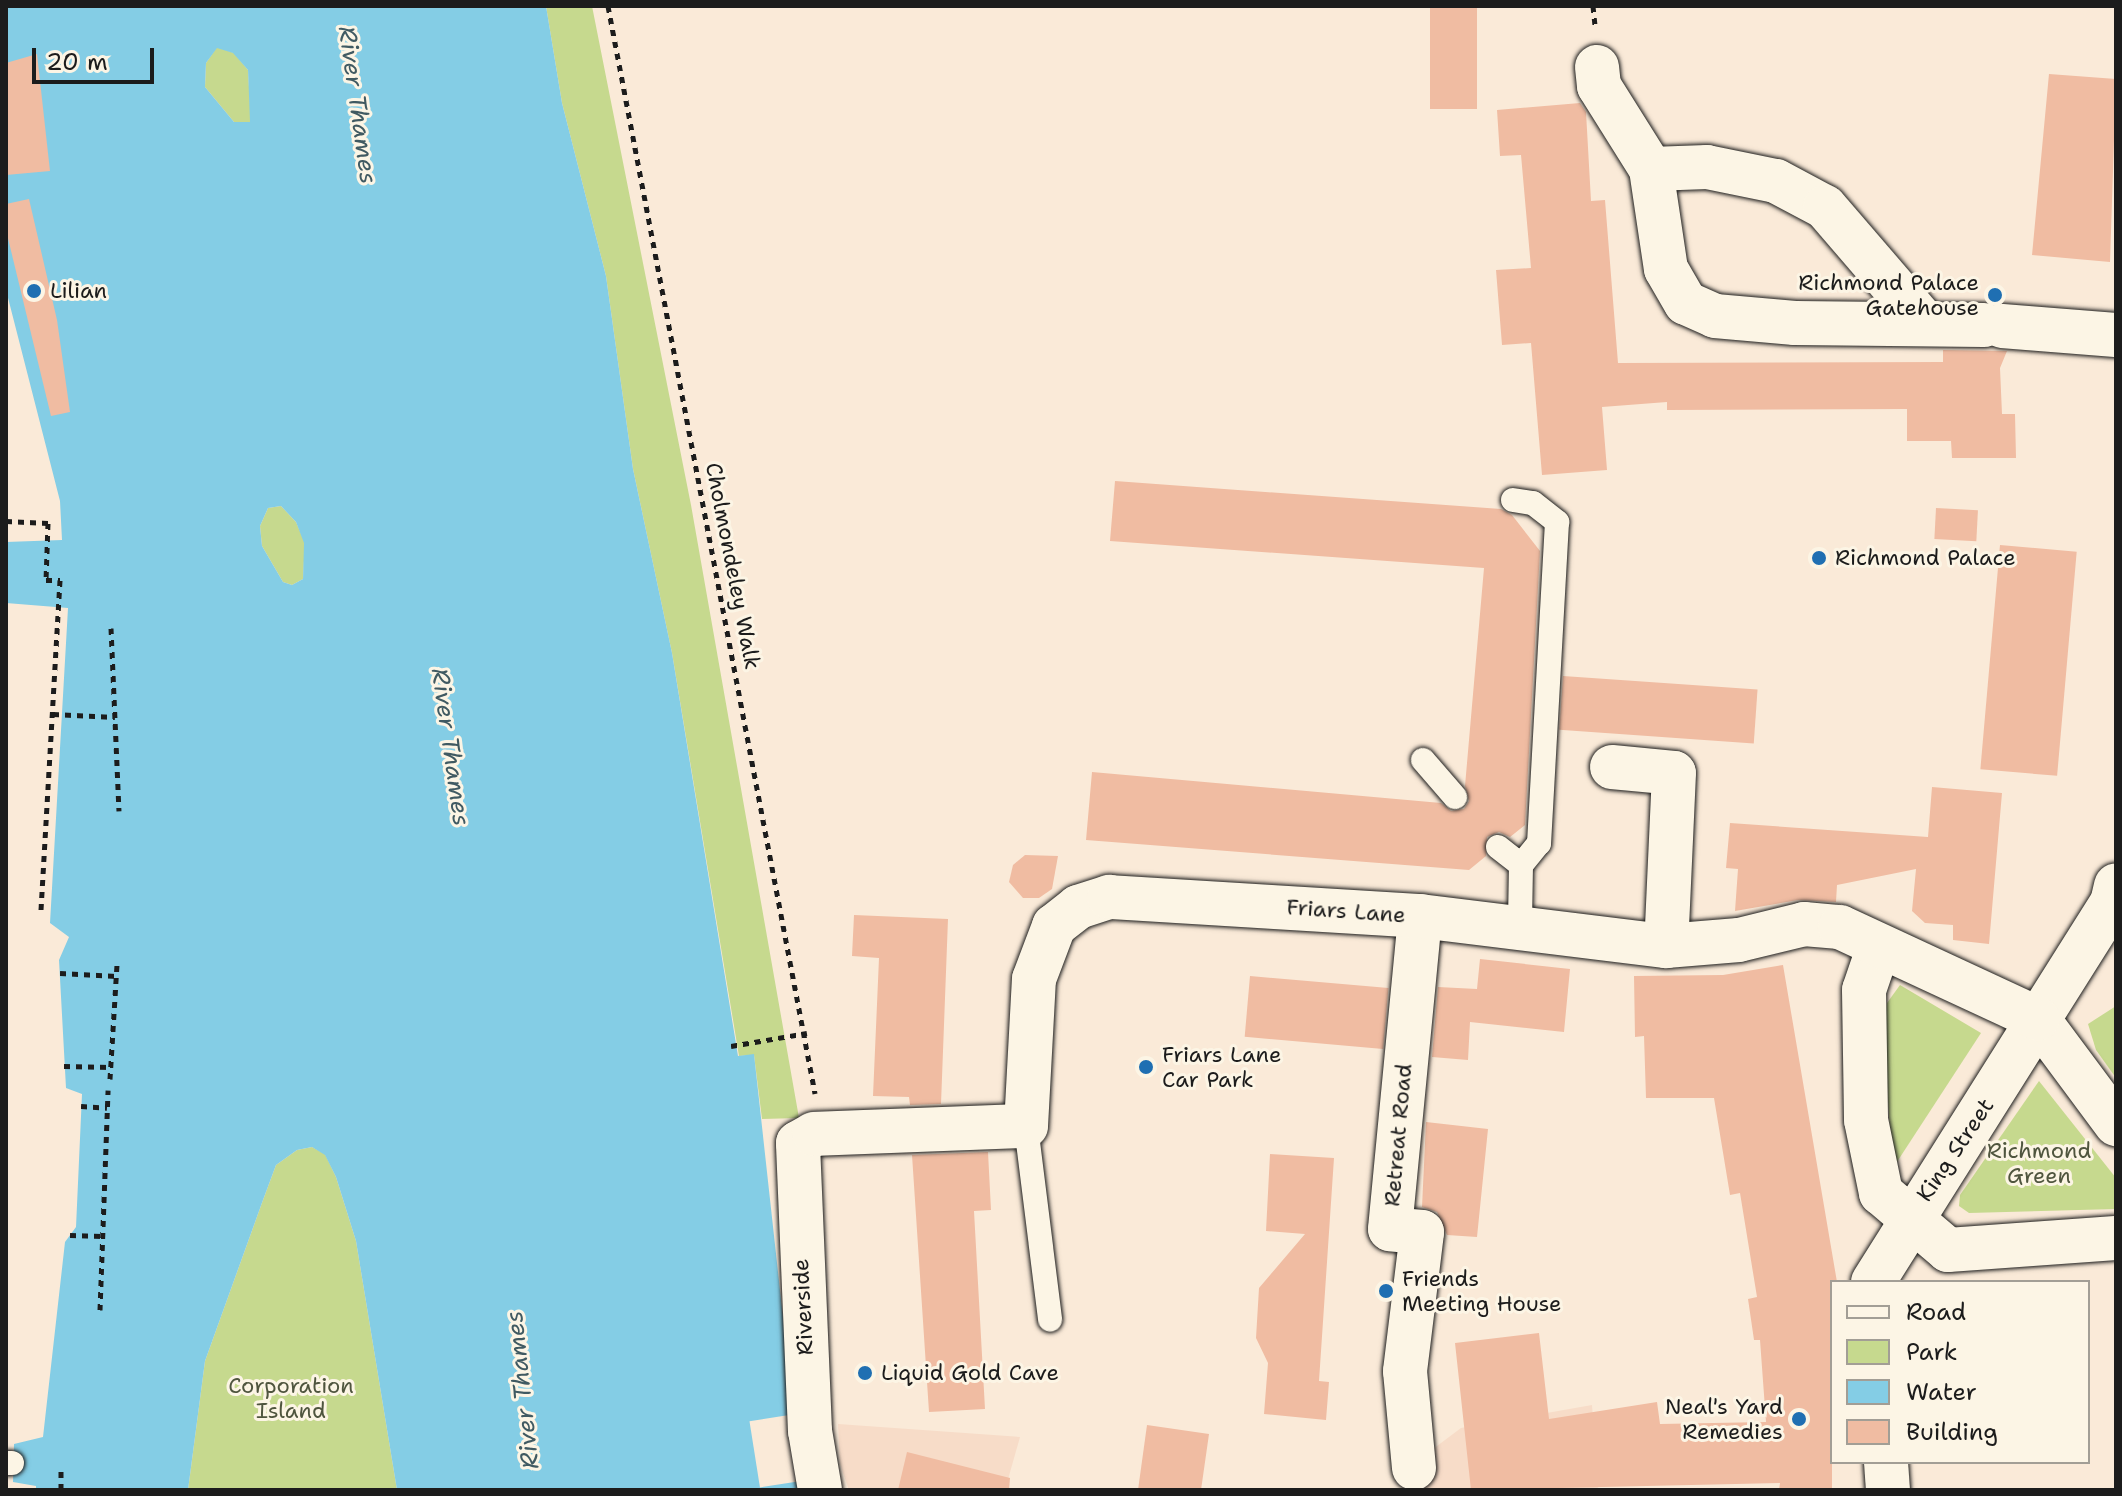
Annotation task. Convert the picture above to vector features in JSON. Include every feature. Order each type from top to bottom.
[{"type":"street","points":[[1597,67],[1599,86],[1651,169],[1666,269],[1686,303],[1715,316],[1795,323],[1924,322],[2116,335]]},
{"type":"street","points":[[1651,169],[1707,167],[1776,181],[1825,207],[1924,322]]},
{"type":"street","points":[[1612,767],[1674,773],[1666,946]]},
{"type":"street","name":"King Street","points":[[1874,1280],[1911,1215],[1960,1150],[2112,903],[2116,885]]},
{"type":"street","name":"Friars Lane","points":[[1026,1126],[1034,979],[1054,926],[1078,907],[1109,897],[1420,916],[1520,925],[1666,946],[1739,940],[1804,924],[1840,927],[2038,1019]]},
{"type":"street","name":"Retreat Road","points":[[1420,916],[1390,1229],[1422,1232],[1405,1371],[1422,1479]]},
{"type":"street","points":[[1879,946],[1864,990],[1866,1120],[1881,1193],[1911,1215],[1948,1250],[2116,1238]]},
{"type":"street","points":[[2038,1019],[2116,1124]]},
{"type":"street","points":[[814,1134],[1026,1126]]},
{"type":"street","name":"Riverside","points":[[814,1134],[795,1150],[810,1431],[820,1490]]},
{"type":"street","points":[[1886,1464],[1888,1490]]},
{"type":"lane","points":[[1513,500],[1533,503],[1557,522],[1539,843],[1521,865],[1520,925]]},
{"type":"lane","points":[[1423,760],[1455,797]]},
{"type":"lane","points":[[1498,847],[1521,865]]},
{"type":"lane","points":[[1026,1126],[1050,1320]]},
{"type":"path","name":"Cholmondeley Walk","points":[[608,6],[815,1076],[814,1134]]},
{"type":"path","points":[[6,521],[48,523],[46,580],[60,580],[41,911]]},
{"type":"path","points":[[111,628],[119,811]]},
{"type":"path","points":[[53,714],[115,717]]},
{"type":"path","points":[[110,1079],[117,965]]},
{"type":"path","points":[[60,973],[117,976]]},
{"type":"path","points":[[731,1046],[807,1033]]},
{"type":"path","points":[[64,1066],[111,1067]]},
{"type":"path","points":[[100,1310],[108,1090]]},
{"type":"path","points":[[81,1106],[107,1108]]},
{"type":"path","points":[[70,1235],[102,1236]]},
{"type":"path","points":[[61,1468],[61,1490]]},
{"type":"shaded area","points":[[1592,1405],[1598,1490],[1411,1490],[1401,1473],[1461,1428]]},
{"type":"shaded area","points":[[838,1424],[1020,1437],[1005,1490],[849,1490],[840,1464]]},
{"type":"green space","points":[[546,6],[592,6],[691,505],[799,1118],[762,1119],[754,1055],[739,1056],[672,653],[633,469],[606,276],[562,103]]},
{"type":"green space","points":[[217,47],[234,53],[248,70],[251,122],[234,122],[205,87],[206,63]]},
{"type":"green space","points":[[281,506],[296,522],[305,543],[303,579],[292,585],[283,582],[262,546],[260,526],[268,508]]},
{"type":"green space","name":"Richmond Green","points":[[1900,985],[1981,1033],[1893,1168],[1883,1032],[1887,1003]]},
{"type":"green space","name":"Richmond Green","points":[[2116,1006],[2116,1078],[2096,1050],[2088,1024]]},
{"type":"green space","name":"Richmond Green","points":[[2039,1081],[2116,1178],[2116,1209],[1969,1213],[1959,1206],[1960,1195]]},
{"type":"green space","name":"Corporation Island","points":[[312,1147],[325,1154],[336,1177],[356,1241],[397,1490],[188,1490],[205,1361],[263,1200],[276,1165],[297,1150]]},
{"type":"water","name":"River Thames","points":[[6,6],[546,6],[562,103],[606,276],[633,469],[672,653],[738,1056],[754,1054],[802,1490],[397,1490],[356,1241],[336,1177],[325,1155],[312,1147],[297,1150],[276,1165],[263,1200],[205,1361],[188,1490],[36,1490],[36,1486],[13,1482],[14,1444],[43,1437],[65,1242],[76,1227],[82,1094],[66,1088],[59,960],[69,937],[50,923],[68,608],[6,603],[6,542],[62,540],[60,501],[6,290]],"holes":[[[217,48],[233,53],[248,70],[250,122],[234,122],[205,87],[206,63]],[[281,506],[296,522],[304,543],[303,579],[292,585],[283,582],[262,546],[260,526],[268,508]]]},
{"type":"pier","points":[[789,1415],[799,1481],[760,1487],[749,1421]]},
{"type":"building","points":[[1430,6],[1477,6],[1477,109],[1430,109]]},
{"type":"building","points":[[37,54],[50,171],[6,175],[6,63]]},
{"type":"building","points":[[2049,74],[2116,79],[2110,262],[2032,255]]},
{"type":"building","points":[[1580,103],[1586,112],[1591,201],[1605,200],[1618,363],[1943,362],[1943,350],[2007,351],[2000,368],[2002,414],[2015,414],[2016,458],[1952,458],[1951,441],[1907,441],[1907,409],[1667,410],[1667,402],[1602,407],[1607,470],[1542,475],[1531,343],[1502,345],[1496,270],[1531,268],[1521,155],[1500,156],[1497,110]]},
{"type":"building","name":"Lilian","points":[[29,199],[57,320],[70,412],[51,416],[6,230],[6,204]]},
{"type":"building","points":[[1115,481],[1501,509],[1512,515],[1540,551],[1525,825],[1510,837],[1499,832],[1487,837],[1486,856],[1469,870],[1086,840],[1092,772],[1441,803],[1451,811],[1464,809],[1469,801],[1465,786],[1484,568],[1110,541]]},
{"type":"building","points":[[1936,508],[1978,510],[1976,541],[1934,539]]},
{"type":"building","points":[[2000,545],[2077,552],[2057,776],[1980,769]]},
{"type":"building","points":[[1563,676],[1758,690],[1754,743],[1559,730]]},
{"type":"building","points":[[1932,787],[2002,793],[1989,944],[1953,940],[1953,925],[1925,923],[1912,911],[1916,869],[1837,885],[1836,902],[1798,900],[1735,911],[1738,869],[1726,868],[1730,823],[1928,837]]},
{"type":"building","points":[[1025,855],[1058,856],[1052,889],[1039,898],[1023,898],[1009,882],[1013,865]]},
{"type":"building","points":[[854,915],[948,919],[941,1104],[910,1105],[909,1097],[873,1096],[879,958],[852,956]]},
{"type":"building","points":[[1480,959],[1570,969],[1564,1032],[1470,1022],[1468,1060],[1432,1057],[1438,987],[1477,989]]},
{"type":"building","points":[[1783,965],[1837,1280],[1830,1280],[1832,1490],[1779,1490],[1780,1483],[1471,1490],[1455,1343],[1539,1333],[1549,1419],[1657,1402],[1660,1424],[1766,1422],[1760,1340],[1754,1340],[1748,1299],[1757,1297],[1740,1193],[1730,1195],[1714,1098],[1646,1098],[1644,1036],[1635,1037],[1634,976],[1723,975]]},
{"type":"building","points":[[1250,976],[1388,988],[1383,1049],[1245,1037]]},
{"type":"building","points":[[1426,1122],[1488,1129],[1477,1237],[1447,1235],[1437,1212],[1422,1207]]},
{"type":"building","points":[[988,1152],[991,1210],[974,1211],[985,1409],[929,1412],[912,1155]]},
{"type":"building","points":[[1270,1154],[1334,1158],[1319,1381],[1329,1382],[1326,1420],[1264,1414],[1268,1363],[1256,1338],[1259,1288],[1305,1234],[1266,1231]]},
{"type":"building","points":[[1147,1425],[1209,1434],[1201,1490],[1138,1490]]},
{"type":"building","points":[[907,1452],[1010,1478],[1009,1490],[898,1490]]},
{"type":"place","name":"Lilian","points":[[34,291]]},
{"type":"place","name":"Richmond Palace Gatehouse","points":[[1995,295]]},
{"type":"place","name":"Richmond Palace","points":[[1819,558]]},
{"type":"place","name":"Friars Lane Car Park","points":[[1146,1067]]},
{"type":"place","name":"Friends Meeting House","points":[[1386,1291]]},
{"type":"place","name":"Liquid Gold Cave","points":[[865,1373]]},
{"type":"place","name":"Neal's Yard Remedies","points":[[1799,1419]]}]
